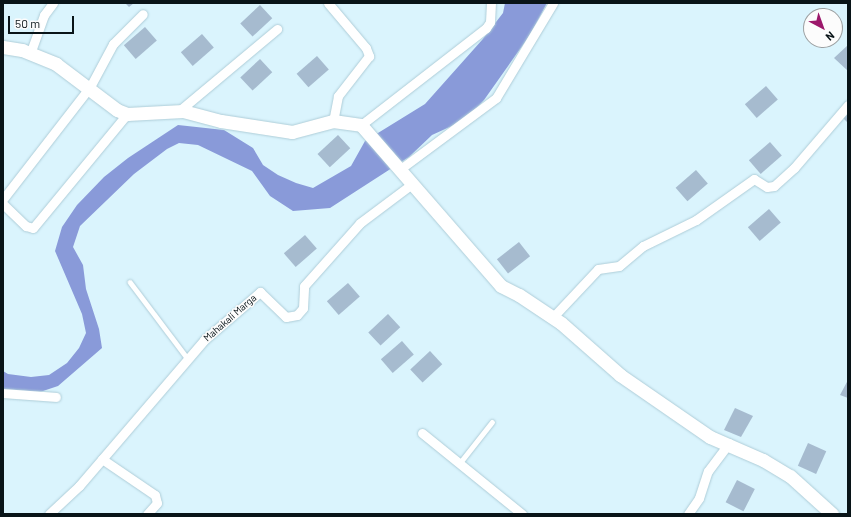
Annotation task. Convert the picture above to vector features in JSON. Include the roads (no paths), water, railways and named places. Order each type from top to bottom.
[{"type":"main road","points":[[3,47],[30,54],[56,64],[90,87],[117,110],[127,114],[179,111],[273,130],[292,132],[333,121],[364,129],[501,286],[552,317],[642,392],[710,437],[729,443],[790,476],[832,514]]},
{"type":"street","points":[[30,54],[44,15],[53,3]]},
{"type":"street","points":[[328,3],[366,48],[369,56],[338,96],[333,121]]},
{"type":"street","points":[[364,129],[486,28],[490,22],[491,3]]},
{"type":"street","points":[[398,169],[496,98],[553,3]]},
{"type":"street","points":[[3,199],[90,87],[113,44],[143,14]]},
{"type":"street","points":[[179,111],[277,29]]},
{"type":"street","points":[[552,317],[598,269],[619,266],[643,246],[696,220],[754,178],[767,187],[774,186],[794,168],[848,105]]},
{"type":"street","points":[[3,204],[26,226],[33,228],[127,114]]},
{"type":"street","name":"Mahakali Marga","points":[[49,514],[102,458],[204,340],[260,292],[286,317],[297,315],[303,308],[304,286],[360,223],[412,184]]},
{"type":"street","points":[[3,393],[56,397]]},
{"type":"street","points":[[422,433],[522,514]]},
{"type":"street","points":[[688,514],[699,498],[708,472],[729,443]]},
{"type":"street","points":[[102,458],[155,495],[157,503],[147,514]]},
{"type":"lane","points":[[130,282],[188,359]]},
{"type":"lane","points":[[459,464],[492,422]]},
{"type":"water","points":[[505,3],[547,3],[530,35],[484,100],[465,120],[432,135],[409,157],[330,208],[293,211],[270,196],[252,171],[198,145],[179,143],[167,149],[134,174],[80,226],[73,247],[83,265],[86,289],[99,329],[102,348],[58,386],[34,394],[3,390],[3,371],[8,374],[31,377],[49,375],[67,363],[79,348],[86,333],[82,314],[55,251],[62,227],[77,205],[104,177],[128,158],[178,125],[224,130],[253,148],[263,165],[278,175],[296,183],[313,188],[351,166],[365,141],[425,104],[482,40],[503,13]]}]
